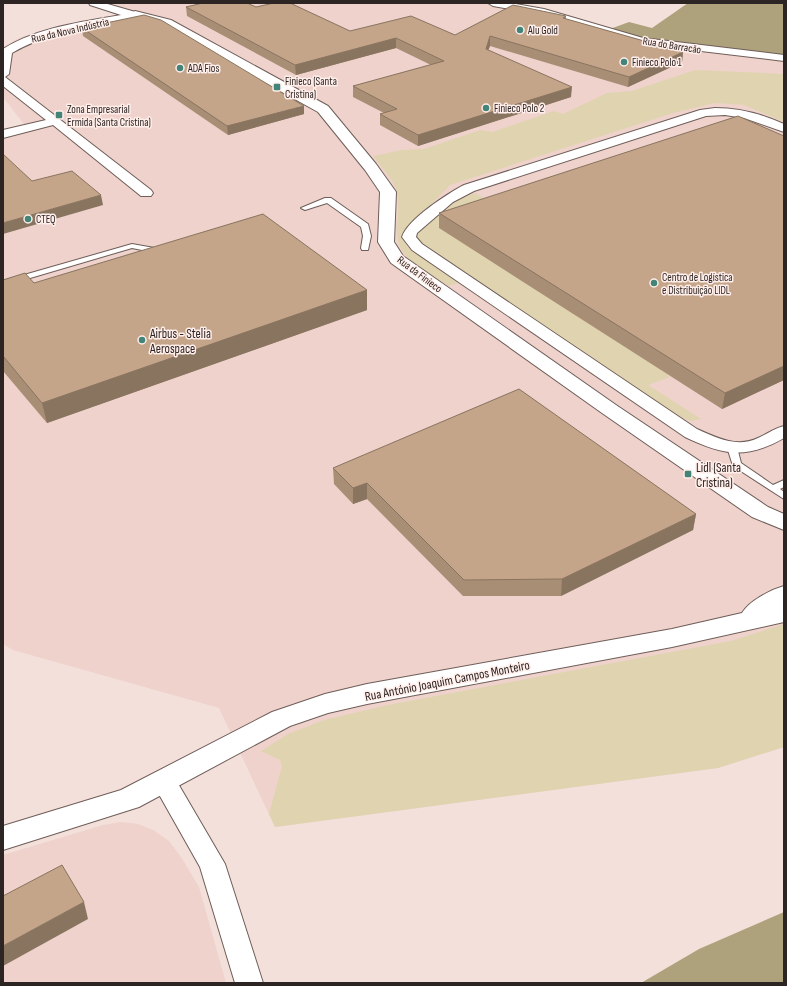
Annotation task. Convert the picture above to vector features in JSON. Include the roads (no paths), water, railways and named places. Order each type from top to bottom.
[{"type":"street","points":[[94,3],[135,15]]},
{"type":"street","name":"Rua do Barracão","points":[[493,3],[544,12],[642,41],[784,58]]},
{"type":"street","name":"Rua da Nova Indústria","points":[[3,74],[7,51],[18,44],[37,36],[135,15]]},
{"type":"street","name":"Rua da Finieco","points":[[135,15],[167,23],[323,109],[375,172],[388,192],[386,242],[397,259],[609,409],[760,512]]},
{"type":"street","points":[[3,80],[146,193]]},
{"type":"street","points":[[784,128],[759,117],[738,112],[715,111],[704,113],[457,193],[411,231],[409,237],[417,248],[691,433],[705,440],[732,447],[750,447],[784,431]]},
{"type":"street","points":[[3,134],[55,121]]},
{"type":"street","points":[[760,512],[784,523]]},
{"type":"street","points":[[760,512],[784,537]]},
{"type":"street","points":[[745,620],[784,594]]},
{"type":"street","points":[[745,620],[784,613]]},
{"type":"street","name":"Rua António Joaquim Campos Monteiro","points":[[3,838],[129,799],[164,782],[281,719],[325,704],[375,693],[710,631],[745,620]]},
{"type":"street","points":[[164,782],[212,864],[249,983]]},
{"type":"lane","points":[[305,208],[328,200],[365,226],[367,236],[364,248]]},
{"type":"lane","points":[[3,284],[132,246],[157,251]]},
{"type":"lane","points":[[732,447],[736,464],[784,496]]},
{"type":"lane","points":[[773,489],[784,483]]},
{"type":"place","name":"Alu Gold","points":[[520,30]]},
{"type":"place","name":"Finieco Polo 1","points":[[624,62]]},
{"type":"place","name":"ADA Fios","points":[[180,68]]},
{"type":"place","name":"Finieco (Santa Cristina)","points":[[277,87]]},
{"type":"place","name":"Finieco Polo 2","points":[[486,108]]},
{"type":"place","name":"Zona Empresarial Ermida (Santa Cristina)","points":[[59,115]]},
{"type":"place","name":"CTEQ","points":[[28,219]]},
{"type":"place","name":"Centro de Logística e Distribuição LIDL","points":[[654,283]]},
{"type":"place","name":"Airbus - Stelia Aerospace","points":[[142,340]]},
{"type":"place","name":"Lidl (Santa Cristina)","points":[[688,474]]}]
